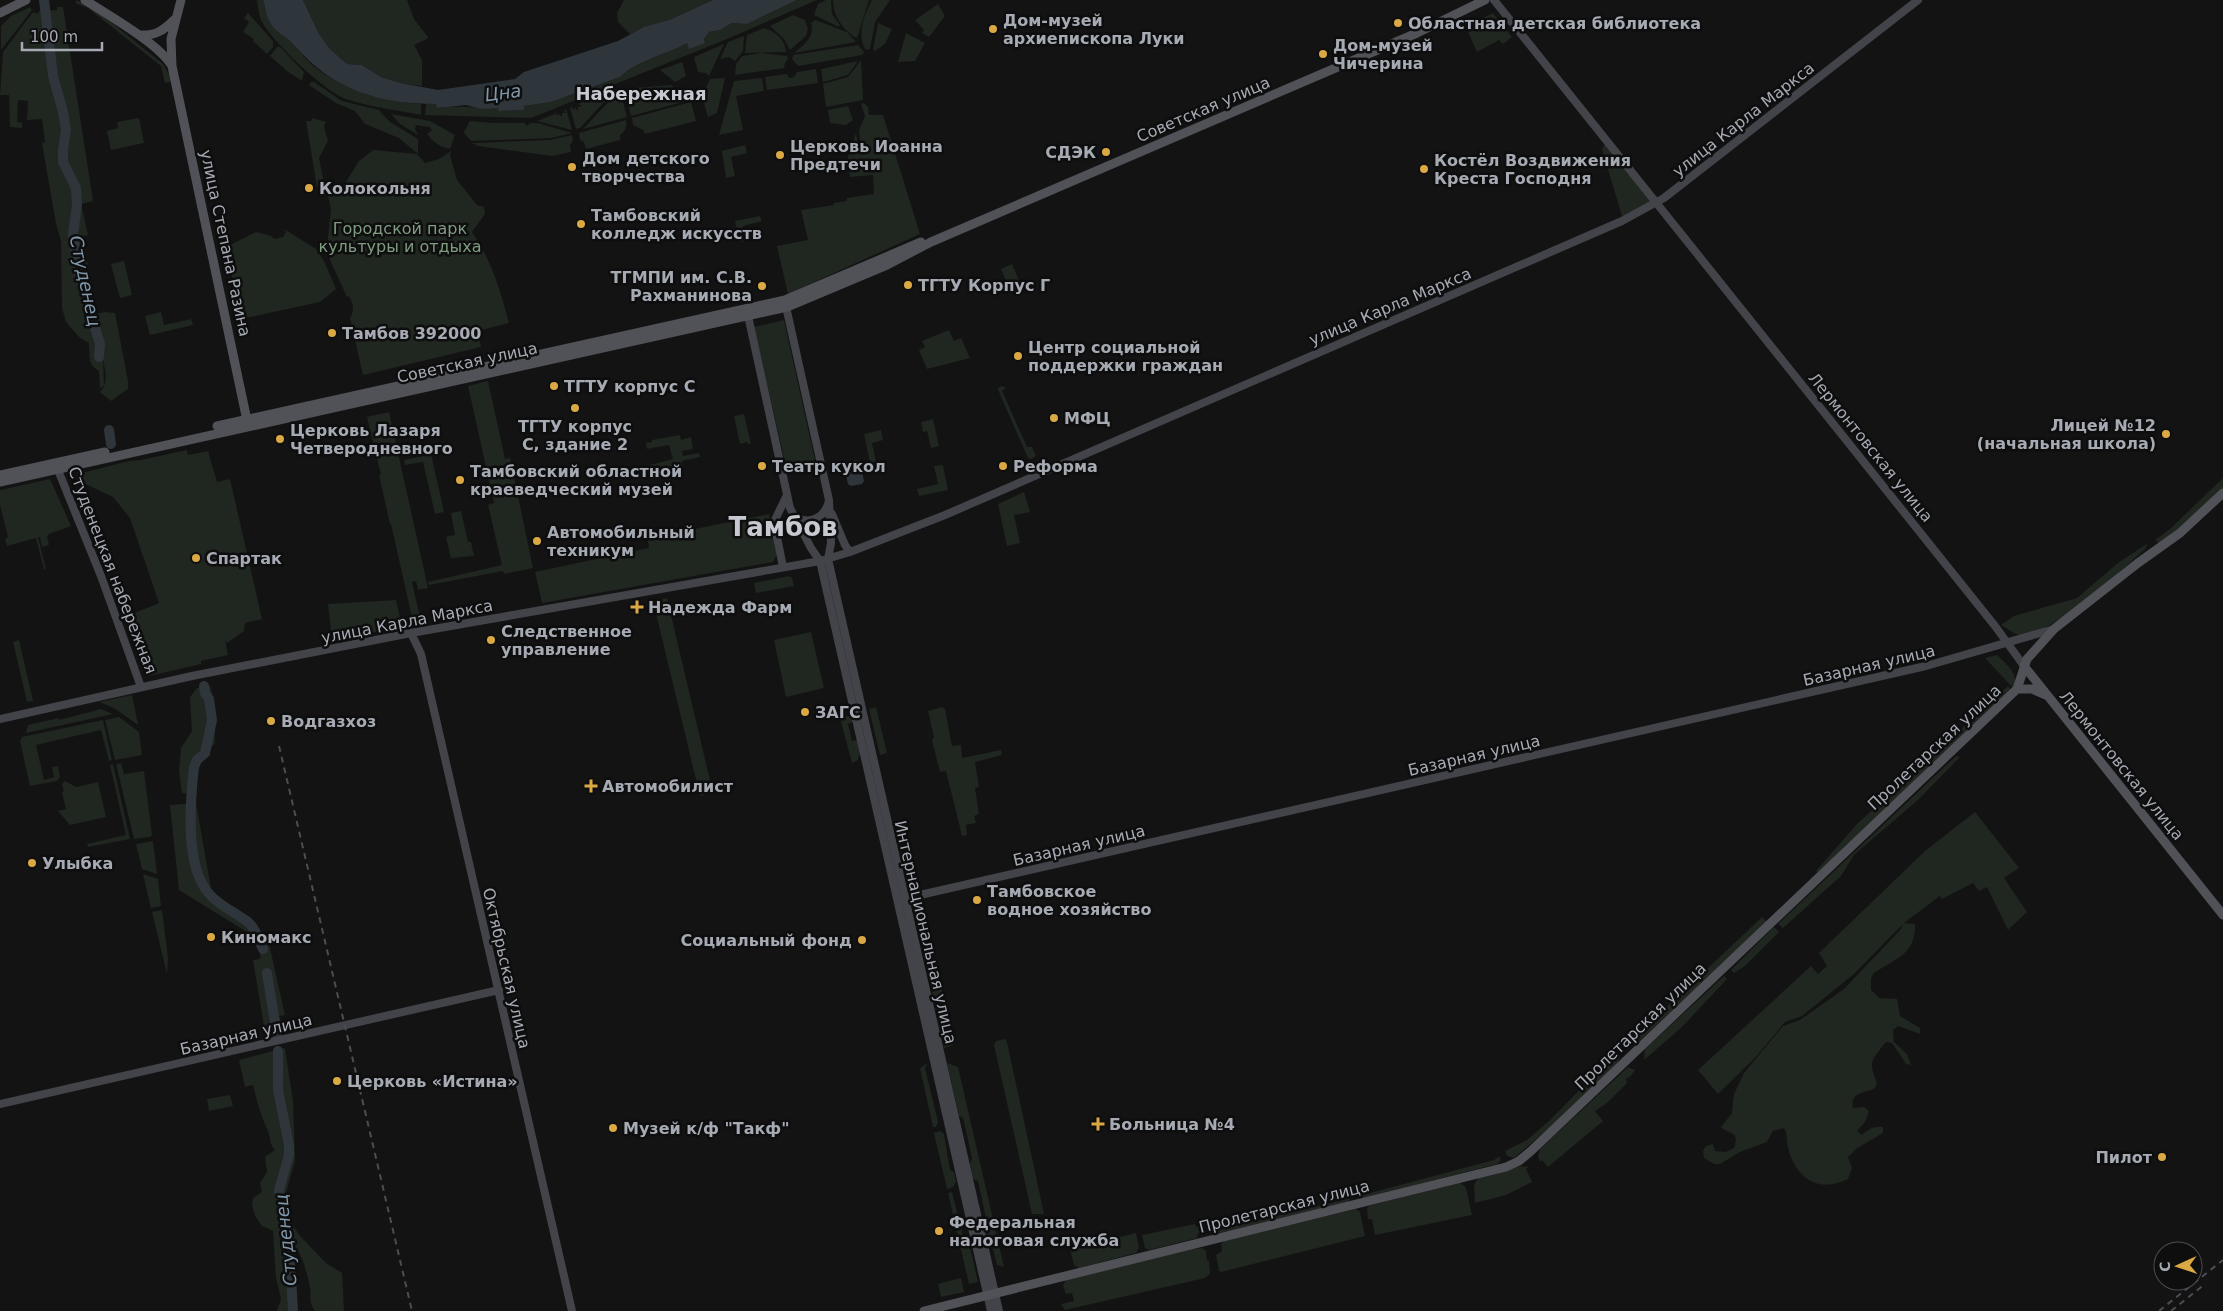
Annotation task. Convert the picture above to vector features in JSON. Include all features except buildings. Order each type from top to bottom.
[{"type":"main road","points":[[0,13],[26,0]]},
{"type":"main road","points":[[85,0],[138,35],[163,55],[172,66]]},
{"type":"main road","name":"улица Степана Разина","points":[[181,0],[174,20],[171,39],[172,66],[248,422]]},
{"type":"main road","name":"Советская улица","points":[[0,482],[57,466],[248,422],[786,303],[920,242],[931,242],[1417,34],[1485,0]]},
{"type":"main road","name":"Лермонтовская улица","points":[[1494,0],[2223,915]]},
{"type":"main road","name":"улица Карла Маркса","points":[[0,719],[141,687],[410,633],[824,560],[850,552],[945,515],[1074,460],[1615,224],[1657,203],[1918,0]]},
{"type":"main road","points":[[0,7],[15,5]]},
{"type":"main road","points":[[138,35],[156,34],[163,31],[174,20]]},
{"type":"main road","name":"Интернациональная улица","points":[[786,303],[829,500],[831,543],[824,560]]},
{"type":"main road","name":"Интернациональная улица","points":[[747,313],[792,515],[824,560],[991,1294],[999,1311]]},
{"type":"main road","name":"Советская улица","points":[[0,475],[57,466]]},
{"type":"main road","name":"Студенецкая набережная","points":[[57,466],[101,576],[141,687]]},
{"type":"main road","name":"Пролетарская улица","points":[[924,1311],[1506,1167],[1519,1161],[2017,689],[2021,683],[2024,666],[2032,652],[2054,629],[2138,562],[2180,533],[2223,493]]},
{"type":"main road","points":[[784,567],[774,522],[787,495]]},
{"type":"main road","points":[[792,515],[801,520],[815,519],[826,510],[829,500]]},
{"type":"main road","points":[[830,512],[850,552]]},
{"type":"main road","name":"Базарная улица","points":[[902,899],[1916,668],[2054,629]]},
{"type":"main road","name":"Октябрьская улица","points":[[410,633],[422,654],[572,1311]]},
{"type":"main road","points":[[2017,689],[2036,690],[2049,698]]},
{"type":"main road","name":"Базарная улица","points":[[0,1104],[498,990]]},
{"type":"main road","name":"Интернациональная улица","points":[[991,1294],[991,1311]]},
{"type":"green space","points":[[77,0],[111,22],[163,64],[171,82],[165,83],[161,66],[88,8],[75,3]]},
{"type":"green space","points":[[257,0],[263,0],[273,25],[308,61],[322,72],[348,87],[377,97],[421,104],[421,115],[355,102],[325,87],[300,65],[268,31],[261,20]]},
{"type":"green space","points":[[303,0],[407,0],[414,19],[428,37],[414,45],[422,60],[422,86],[401,83],[381,77],[362,65],[347,64],[329,48],[318,32]]},
{"type":"green space","points":[[624,0],[713,0],[669,20],[630,34],[618,22],[617,13]]},
{"type":"green space","points":[[797,0],[817,0],[727,39],[531,118],[425,115],[426,104],[437,104],[437,108],[499,108],[499,111],[523,110],[524,106],[551,102],[620,77],[636,66],[687,43],[688,45],[705,43],[704,39],[709,32],[720,30],[732,23],[747,24]]},
{"type":"green space","points":[[831,0],[832,14],[840,25],[839,27],[814,15],[818,4]]},
{"type":"green space","points":[[833,0],[869,0],[857,38],[848,32],[840,22],[833,6]]},
{"type":"green space","points":[[872,0],[890,0],[875,22],[870,49],[866,50],[863,45],[861,32],[866,12]]},
{"type":"green space","points":[[938,4],[945,16],[929,37],[922,33],[924,30],[915,20]]},
{"type":"green space","points":[[30,7],[32,10],[1,50],[1,26],[11,16]]},
{"type":"green space","points":[[57,7],[63,7],[93,201],[81,204],[88,235],[83,236],[96,314],[105,312],[115,313],[128,381],[128,389],[111,401],[100,392],[105,385],[103,359],[104,385],[100,389],[99,371],[91,362],[89,343],[80,338],[66,322],[62,308],[61,241],[56,224],[42,143],[45,142],[42,119],[27,120],[28,101],[18,100],[17,122],[22,123],[22,128],[10,127],[9,95],[0,95],[3,52],[33,12],[38,14],[39,11],[57,10]]},
{"type":"green space","points":[[248,13],[273,41],[273,47],[267,54],[253,41],[254,39],[243,32],[249,22],[244,18]]},
{"type":"green space","points":[[1493,13],[1512,37],[1503,44],[1499,40],[1477,52],[1466,27]]},
{"type":"green space","points":[[793,15],[805,20],[808,29],[806,36],[790,50],[784,39],[770,26]]},
{"type":"green space","points":[[815,20],[847,32],[856,42],[794,53],[810,37],[811,23]]},
{"type":"green space","points":[[878,23],[892,29],[885,44],[875,51],[873,50]]},
{"type":"green space","points":[[764,28],[779,37],[784,43],[786,52],[745,53],[747,35]]},
{"type":"green space","points":[[906,33],[925,43],[915,61],[898,62]]},
{"type":"green space","points":[[744,36],[743,51],[735,61],[729,57],[720,59],[728,42]]},
{"type":"green space","points":[[724,44],[709,76],[706,73],[698,72],[694,57]]},
{"type":"green space","points":[[858,45],[864,52],[862,55],[798,66],[792,59],[793,55]]},
{"type":"green space","points":[[277,47],[280,47],[304,72],[302,81],[270,56]]},
{"type":"green space","points":[[761,53],[787,56],[788,59],[784,68],[735,75],[736,64],[742,56]]},
{"type":"green space","points":[[861,60],[863,100],[826,107],[823,84],[848,77]]},
{"type":"green space","points":[[858,61],[848,75],[823,82],[821,69]]},
{"type":"green space","points":[[682,62],[686,76],[675,82],[660,70]]},
{"type":"green space","points":[[816,69],[818,83],[767,90],[765,77],[787,74],[788,77],[792,78],[797,72]]},
{"type":"green space","points":[[725,78],[717,113],[708,117],[702,96],[710,79]]},
{"type":"green space","points":[[762,78],[764,91],[736,96],[743,130],[719,135],[734,81]]},
{"type":"green space","points":[[311,82],[314,82],[342,101],[379,110],[390,122],[418,139],[418,154],[399,138],[365,124],[355,111],[336,103],[309,85]]},
{"type":"green space","points":[[671,85],[690,100],[631,116],[627,100],[635,88]]},
{"type":"green space","points":[[617,88],[580,128],[576,129],[570,108],[573,107],[572,110],[575,108],[578,111],[578,107],[582,106],[578,104]]},
{"type":"green space","points":[[614,96],[623,102],[627,117],[583,129]]},
{"type":"green space","points":[[691,102],[696,121],[645,134],[643,130],[633,125],[632,118]]},
{"type":"green space","points":[[864,103],[868,107],[869,115],[883,115],[920,234],[788,294],[777,246],[808,240],[801,210],[834,205],[834,203],[847,201],[847,198],[874,194],[873,175],[850,177],[849,169],[843,170],[842,163],[847,160],[856,133],[859,150],[861,150],[859,130],[865,116],[861,104]]},
{"type":"green space","points":[[848,106],[853,120],[846,125],[830,123],[828,110]]},
{"type":"green space","points":[[566,109],[572,130],[537,121],[557,113],[556,116],[559,114],[562,117],[562,113],[566,113],[564,110]]},
{"type":"green space","points":[[391,114],[430,121],[455,135],[450,149],[434,142],[429,137],[427,134],[432,130],[430,127],[416,125],[415,129],[418,135],[400,124]]},
{"type":"green space","points":[[139,118],[144,143],[111,150],[107,131],[118,128],[117,122]]},
{"type":"green space","points":[[313,118],[326,122],[324,127],[328,141],[319,158],[324,183],[317,187],[306,121],[311,121]]},
{"type":"green space","points":[[626,120],[626,128],[620,135],[620,140],[586,149],[584,142],[580,140],[579,133]]},
{"type":"green space","points":[[470,121],[525,123],[527,126],[530,123],[538,123],[572,133],[552,138],[471,141],[463,134]]},
{"type":"green space","points":[[572,135],[571,152],[552,156],[478,146],[472,143],[550,140]]},
{"type":"green space","points":[[1605,144],[1652,201],[1624,217],[1622,216],[1602,149]]},
{"type":"green space","points":[[745,145],[747,153],[731,157],[735,176],[726,178],[722,151]]},
{"type":"green space","name":"Городской парк культуры и отдыха","points":[[373,150],[417,154],[425,163],[439,159],[451,151],[450,155],[457,180],[477,205],[484,207],[485,214],[472,232],[495,276],[509,323],[478,331],[481,347],[363,375],[350,318],[353,312],[352,304],[329,258],[331,257],[327,246],[331,209],[325,183],[326,181],[334,186],[337,182],[344,185],[359,161]]},
{"type":"green space","points":[[760,216],[762,221],[743,226],[746,241],[740,242],[735,221]]},
{"type":"green space","points":[[284,229],[316,249],[324,261],[336,289],[320,302],[241,319],[226,247],[256,232],[275,239],[283,237],[286,232]]},
{"type":"green space","points":[[124,261],[132,295],[120,298],[111,264]]},
{"type":"green space","points":[[1012,264],[1022,288],[1011,293],[1001,269]]},
{"type":"green space","points":[[161,312],[164,325],[191,319],[193,325],[150,335],[145,316]]},
{"type":"green space","points":[[784,320],[816,465],[787,471],[754,327]]},
{"type":"green space","points":[[949,330],[954,341],[961,338],[970,358],[927,369],[919,350],[925,347],[922,341]]},
{"type":"green space","points":[[488,381],[505,459],[510,458],[533,568],[504,574],[503,571],[429,585],[428,582],[502,565],[488,505],[494,503],[468,386]]},
{"type":"green space","points":[[1002,386],[1006,388],[1002,391],[1027,447],[1032,447],[1036,456],[1031,459],[1028,458],[999,392],[998,388]]},
{"type":"green space","points":[[389,412],[428,588],[418,590],[416,581],[412,582],[421,622],[413,622],[367,417]]},
{"type":"green space","points":[[744,414],[751,444],[747,442],[740,444],[734,416]]},
{"type":"green space","points":[[933,419],[939,446],[931,448],[927,431],[923,432],[921,422]]},
{"type":"green space","points":[[881,430],[883,440],[872,443],[876,462],[870,463],[864,434]]},
{"type":"green space","points":[[680,435],[681,440],[691,437],[693,449],[682,451],[683,456],[699,453],[700,457],[682,461],[683,467],[656,473],[655,470],[650,471],[650,468],[640,470],[642,467],[673,459],[669,445],[647,449],[646,443],[652,442],[652,440]]},
{"type":"green space","name":"Спартак","points":[[187,450],[188,455],[208,451],[217,482],[230,479],[262,619],[245,623],[244,631],[227,643],[225,640],[228,655],[201,661],[201,664],[149,676],[127,616],[159,603],[130,518],[113,497],[75,479],[78,474],[129,461]]},
{"type":"green space","points":[[431,454],[444,512],[435,514],[423,462],[405,465],[404,460]]},
{"type":"green space","points":[[943,465],[948,490],[919,496],[917,489],[938,484],[934,466]]},
{"type":"green space","points":[[2223,478],[2223,488],[2174,534],[2159,543],[2155,540],[2170,529]]},
{"type":"green space","points":[[50,479],[71,526],[49,534],[47,536],[49,545],[42,547],[40,537],[38,537],[46,569],[44,569],[36,538],[7,546],[5,539],[8,537],[0,505],[0,490]]},
{"type":"green space","points":[[1024,492],[1030,512],[1014,515],[1020,543],[1007,546],[998,504]]},
{"type":"green space","points":[[461,511],[468,542],[471,542],[474,556],[451,558],[446,537],[455,535],[451,513]]},
{"type":"green space","points":[[769,514],[777,554],[773,562],[542,603],[535,572],[649,548],[648,541],[650,538]]},
{"type":"green space","points":[[2148,543],[2144,550],[2103,586],[2053,623],[2025,635],[2019,635],[2001,625],[2014,616],[2077,598],[2118,563]]},
{"type":"green space","points":[[789,576],[792,578],[794,586],[756,593],[754,583]]},
{"type":"green space","points":[[667,598],[713,793],[700,796],[653,601]]},
{"type":"green space","points":[[396,600],[402,627],[332,640],[328,604]]},
{"type":"green space","points":[[811,632],[824,688],[786,697],[774,640]]},
{"type":"green space","points":[[19,640],[33,701],[27,702],[13,642]]},
{"type":"green space","points":[[1997,655],[2014,674],[2015,683],[2013,688],[1985,658]]},
{"type":"green space","points":[[210,686],[214,701],[215,743],[197,763],[197,795],[182,793],[179,771],[181,748],[192,731],[190,697],[197,688]]},
{"type":"green space","points":[[2008,686],[2011,690],[1819,874],[1816,871],[1857,824]]},
{"type":"green space","points":[[132,695],[138,725],[114,708],[99,702]]},
{"type":"green space","points":[[876,707],[887,753],[880,755],[869,709]]},
{"type":"green space","points":[[942,707],[945,709],[952,746],[961,745],[962,758],[1001,750],[1002,755],[975,762],[979,787],[975,788],[979,814],[974,816],[976,823],[966,825],[967,835],[962,836],[946,771],[940,772],[932,740],[934,737],[928,711]]},
{"type":"green space","points":[[101,709],[113,714],[26,733],[28,725],[59,718],[59,720]]},
{"type":"green space","points":[[851,715],[853,722],[848,724],[852,741],[857,740],[860,752],[858,760],[852,763],[840,718]]},
{"type":"green space","points":[[119,717],[139,732],[142,755],[115,760],[105,720]]},
{"type":"green space","points":[[103,720],[112,760],[109,761],[101,730],[36,745],[44,780],[54,777],[52,767],[58,766],[60,777],[57,781],[30,786],[20,741],[22,737]]},
{"type":"green space","points":[[1956,756],[1960,757],[1919,799],[1854,855],[1841,876],[1783,928],[1778,924]]},
{"type":"green space","points":[[121,763],[124,774],[144,771],[152,835],[150,837],[134,839],[116,764]]},
{"type":"green space","points":[[113,764],[130,839],[88,847],[87,844],[126,835],[110,765]]},
{"type":"green space","points":[[65,781],[76,787],[98,782],[106,817],[70,825],[58,811],[66,809],[62,792],[64,791],[62,784]]},
{"type":"green space","points":[[196,803],[211,889],[229,911],[263,932],[270,948],[285,1015],[279,1016],[284,1032],[281,1032],[278,1027],[270,1029],[264,1026],[253,960],[260,959],[260,955],[258,948],[247,932],[179,890],[170,805]]},
{"type":"green space","points":[[1975,812],[2019,868],[2004,878],[2027,912],[2008,930],[1987,887],[1979,891],[1973,883],[1942,899],[1940,896],[1904,923],[1915,924],[1912,943],[1903,955],[1874,973],[1871,978],[1871,990],[1879,998],[1897,999],[1900,1016],[1920,1028],[1920,1034],[1898,1026],[1893,1030],[1894,1042],[1907,1054],[1911,1065],[1906,1064],[1892,1043],[1886,1042],[1874,1058],[1872,1070],[1877,1083],[1875,1088],[1856,1096],[1853,1108],[1864,1107],[1869,1111],[1865,1122],[1857,1131],[1862,1135],[1871,1128],[1883,1127],[1883,1133],[1856,1149],[1848,1157],[1852,1168],[1848,1179],[1827,1185],[1818,1184],[1802,1175],[1791,1158],[1784,1128],[1773,1131],[1767,1142],[1740,1152],[1720,1164],[1714,1164],[1704,1158],[1703,1151],[1706,1146],[1713,1144],[1715,1151],[1726,1152],[1734,1148],[1735,1136],[1721,1127],[1732,1113],[1734,1094],[1744,1073],[1783,1026],[1800,1020],[1844,989],[1901,929],[1903,924],[1854,974],[1802,1016],[1785,1022],[1756,1057],[1718,1094],[1698,1070],[1811,966],[1818,974],[1827,966],[1819,953],[1925,851]]},
{"type":"green space","points":[[153,841],[157,874],[142,869],[136,844]]},
{"type":"green space","points":[[143,874],[158,879],[161,906],[151,908]]},
{"type":"green space","points":[[162,910],[168,958],[167,974],[152,912]]},
{"type":"green space","points":[[1762,917],[1767,922],[1637,1043],[1633,1039]]},
{"type":"green space","points":[[1774,927],[1779,932],[1745,966],[1734,973],[1731,970]]},
{"type":"green space","points":[[928,973],[939,977],[946,1010],[936,1011]]},
{"type":"green space","points":[[1724,976],[1727,979],[1681,1028],[1644,1060],[1645,1049]]},
{"type":"green space","points":[[946,1014],[953,1045],[944,1048],[937,1017]]},
{"type":"green space","points":[[1005,1039],[1044,1214],[1032,1214],[994,1045],[996,1041]]},
{"type":"green space","points":[[285,1048],[293,1101],[295,1161],[286,1192],[288,1219],[301,1237],[326,1263],[342,1273],[344,1311],[315,1311],[311,1303],[310,1287],[304,1263],[291,1242],[286,1249],[291,1311],[277,1311],[281,1299],[276,1278],[273,1231],[262,1226],[255,1216],[252,1205],[253,1198],[262,1192],[260,1183],[267,1172],[265,1157],[275,1150],[259,1109],[253,1085],[245,1087],[239,1060]]},
{"type":"green space","points":[[1617,1052],[1620,1056],[1618,1062],[1555,1123],[1514,1158],[1507,1156],[1505,1151],[1527,1140],[1549,1121]]},
{"type":"green space","points":[[928,1063],[925,1068],[938,1122],[936,1127],[933,1127],[920,1068]]},
{"type":"green space","points":[[947,1063],[958,1067],[1004,1267],[997,1265],[992,1245],[988,1242],[986,1236],[989,1232],[978,1181],[973,1179],[970,1164],[972,1158],[963,1118],[959,1116]]},
{"type":"green space","points":[[1628,1067],[1635,1070],[1630,1077],[1626,1078],[1627,1083],[1607,1103],[1595,1111],[1603,1121],[1548,1167],[1542,1160],[1540,1162],[1538,1156],[1540,1149]]},
{"type":"green space","points":[[230,1095],[233,1106],[209,1111],[207,1099]]},
{"type":"green space","points":[[940,1131],[944,1134],[950,1170],[954,1172],[956,1182],[953,1187],[947,1189],[934,1133]]},
{"type":"green space","points":[[1500,1156],[1500,1161],[1497,1164],[1363,1198],[1359,1196],[1494,1160]]},
{"type":"green space","points":[[1520,1166],[1529,1167],[1526,1169],[1532,1182],[1506,1195],[1475,1203],[1474,1185],[1478,1178]]},
{"type":"green space","points":[[1460,1182],[1466,1188],[1472,1215],[1375,1235],[1372,1219],[1368,1219],[1367,1209],[1369,1206]]},
{"type":"green space","points":[[952,1192],[963,1236],[968,1239],[978,1282],[969,1284],[948,1193]]},
{"type":"green space","points":[[1351,1198],[1347,1202],[1276,1221],[1234,1230],[1211,1232]]},
{"type":"green space","points":[[1356,1209],[1360,1212],[1365,1236],[1219,1271],[1216,1255],[1222,1251],[1221,1244],[1224,1241]]},
{"type":"green space","points":[[1195,1224],[1196,1227],[1199,1226],[1201,1233],[1198,1233],[1197,1238],[1149,1250],[1145,1248],[1142,1235]]},
{"type":"green space","points":[[1136,1233],[1139,1247],[1136,1253],[1079,1268],[1074,1265],[1070,1249]]},
{"type":"green space","points":[[1202,1248],[1206,1251],[1207,1261],[1209,1261],[1210,1273],[1205,1278],[1065,1310],[1061,1304],[1074,1301],[1072,1293],[1066,1294],[1063,1285],[1066,1280]]},
{"type":"green space","points":[[961,1278],[964,1292],[941,1297],[938,1284]]},
{"type":"water","name":"Цна","points":[[263,0],[303,0],[318,32],[329,48],[347,64],[362,65],[381,77],[401,83],[438,90],[515,79],[524,72],[618,41],[644,27],[669,20],[713,0],[797,0],[747,24],[732,23],[720,30],[709,32],[704,39],[705,43],[689,49],[687,43],[635,66],[620,77],[551,102],[524,106],[524,110],[499,111],[498,108],[481,109],[466,105],[437,108],[436,104],[395,101],[376,97],[341,84],[325,74],[274,28],[268,19]]},
{"type":"water","points":[[857,460],[860,462],[864,481],[862,484],[851,486],[848,484],[844,465],[846,462]]},
{"type":"waterway","name":"Студенец","points":[[44,0],[53,76],[66,130],[63,162],[76,188],[77,205],[73,234],[76,255],[79,274],[100,344],[99,357]]},
{"type":"waterway","name":"Студенец","points":[[109,430],[111,444]]},
{"type":"waterway","name":"Студенец","points":[[204,686],[205,693],[209,699],[212,720],[205,753],[197,760],[192,781],[191,834],[196,869],[202,884],[211,896],[250,924],[263,949]]},
{"type":"waterway","name":"Студенец","points":[[267,973],[277,1035]]},
{"type":"waterway","name":"Студенец","points":[[278,1051],[278,1090],[289,1145],[289,1155],[279,1190],[289,1243],[293,1311]]},
{"type":"railway","points":[[279,746],[412,1311]]},
{"type":"railway","points":[[2159,1311],[2223,1260]]},
{"type":"railway","points":[[2171,1311],[2205,1284]]},
{"type":"place","name":"Областная детская библиотека","points":[[1398,23]]},
{"type":"place","name":"Дом-музей архиепископа Луки","points":[[993,29]]},
{"type":"place","name":"Дом-музей Чичерина","points":[[1323,54]]},
{"type":"place","name":"СДЭК","points":[[1106,152]]},
{"type":"place","name":"Церковь Иоанна Предтечи","points":[[780,155]]},
{"type":"place","name":"Дом детского творчества","points":[[572,167]]},
{"type":"place","name":"Костёл Воздвижения Креста Господня","points":[[1424,169]]},
{"type":"place","name":"Колокольня","points":[[309,188]]},
{"type":"place","name":"Тамбовский колледж искусств","points":[[581,224]]},
{"type":"place","name":"ТГТУ Корпус Г","points":[[908,285]]},
{"type":"place","name":"ТГМПИ им. С.В. Рахманинова","points":[[762,286]]},
{"type":"place","name":"Тамбов 392000","points":[[332,333]]},
{"type":"place","name":"Центр социальной поддержки граждан","points":[[1018,356]]},
{"type":"place","name":"ТГТУ корпус С","points":[[554,386]]},
{"type":"place","name":"ТГТУ корпус С, здание 2","points":[[575,408]]},
{"type":"place","name":"МФЦ","points":[[1054,418]]},
{"type":"place","name":"Лицей №12 (начальная школа)","points":[[2166,434]]},
{"type":"place","name":"Церковь Лазаря Четверодневного","points":[[280,439]]},
{"type":"place","name":"Театр кукол","points":[[762,466]]},
{"type":"place","name":"Реформа","points":[[1003,466]]},
{"type":"place","name":"Тамбовский областной краеведческий музей","points":[[460,480]]},
{"type":"place","name":"Автомобильный техникум","points":[[537,541]]},
{"type":"place","name":"Спартак","points":[[196,558]]},
{"type":"place","name":"Надежда Фарм","points":[[637,607]]},
{"type":"place","name":"Следственное управление","points":[[491,640]]},
{"type":"place","name":"ЗАГС","points":[[805,712]]},
{"type":"place","name":"Водгазхоз","points":[[271,721]]},
{"type":"place","name":"Автомобилист","points":[[591,786]]},
{"type":"place","name":"Улыбка","points":[[32,863]]},
{"type":"place","name":"Тамбовское водное хозяйство","points":[[977,900]]},
{"type":"place","name":"Киномакс","points":[[211,937]]},
{"type":"place","name":"Социальный фонд","points":[[862,940]]},
{"type":"place","name":"Церковь «Истина»","points":[[337,1081]]},
{"type":"place","name":"Больница №4","points":[[1098,1124]]},
{"type":"place","name":"Музей к/ф \"Такф\"","points":[[613,1128]]},
{"type":"place","name":"Пилот","points":[[2162,1157]]},
{"type":"place","name":"Федеральная налоговая служба","points":[[939,1231]]},
{"type":"district","name":"Набережная","points":[[641,94]]},
{"type":"district","name":"Тамбов","points":[[783,527]]}]
